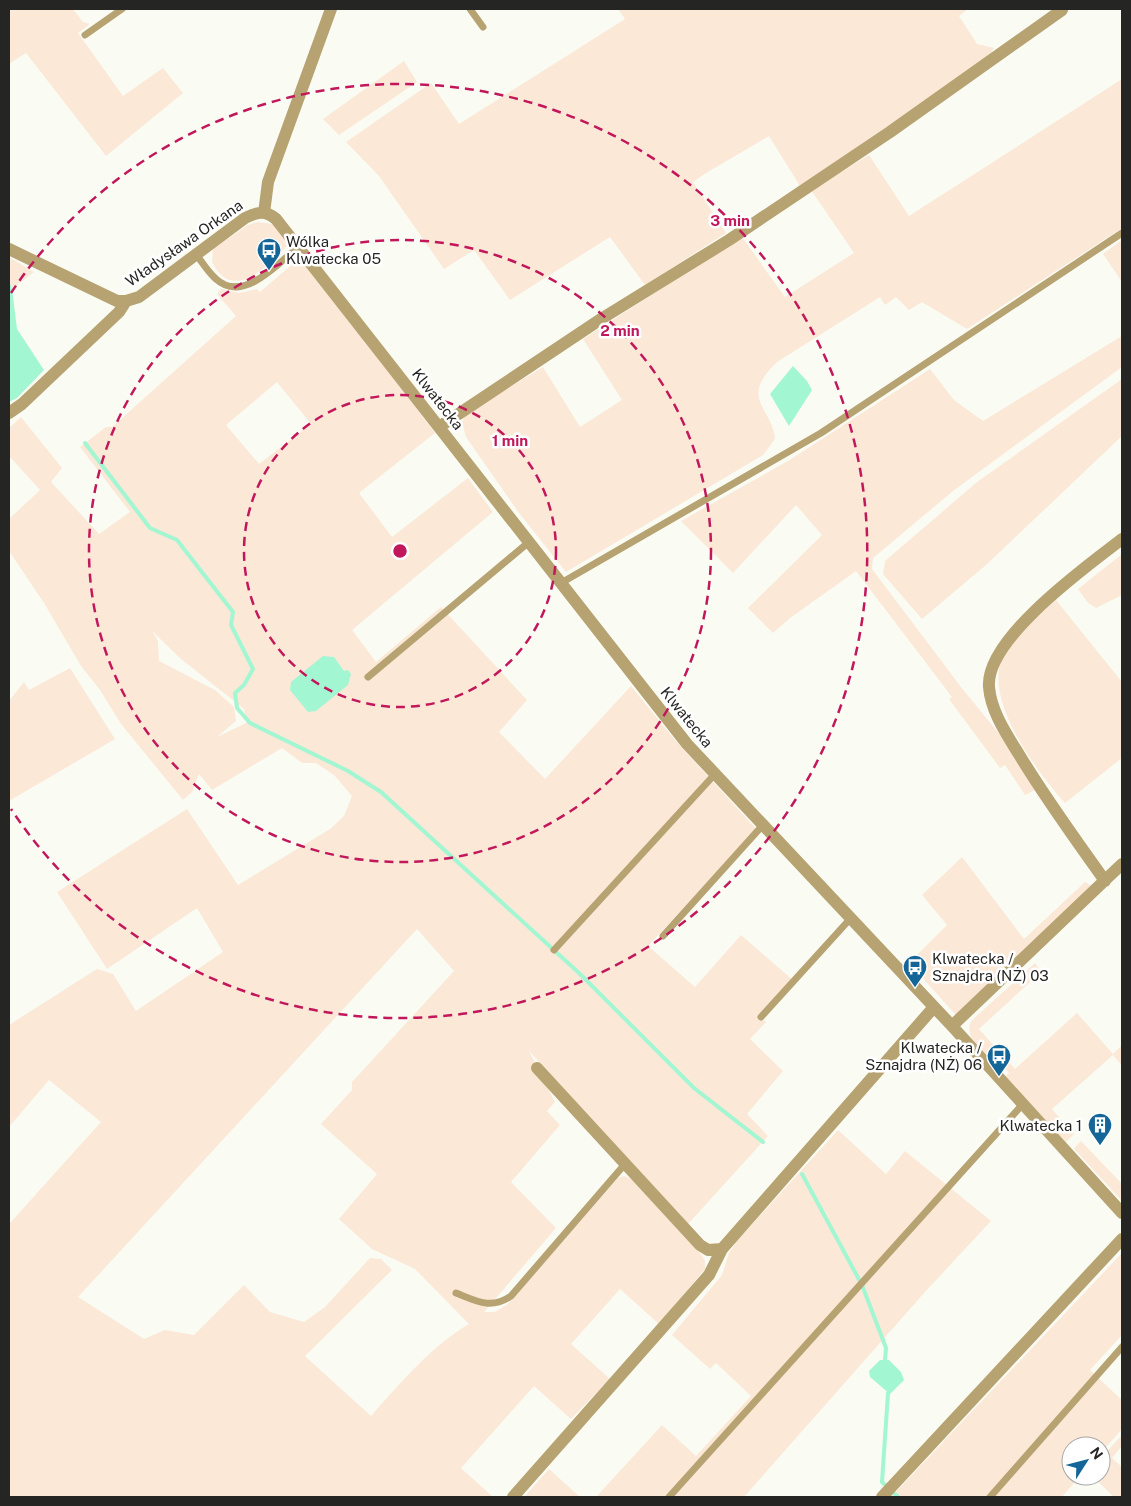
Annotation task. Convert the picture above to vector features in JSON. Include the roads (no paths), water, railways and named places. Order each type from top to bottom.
[{"type":"street","name":"Władysława Orkana","points":[[9,249],[117,301],[126,301],[139,297],[245,218],[258,212],[264,213],[268,182],[331,9]]},
{"type":"street","points":[[439,427],[592,324],[745,229],[890,132],[1062,10]]},
{"type":"street","name":"Klwatecka","points":[[264,213],[270,214],[281,224],[299,246],[687,744],[952,1026],[1122,1212]]},
{"type":"street","points":[[9,413],[22,404],[119,312],[126,301]]},
{"type":"street","points":[[1105,881],[1042,791],[1002,726],[992,703],[988,686],[995,663],[1004,646],[1034,612],[1066,581],[1122,539]]},
{"type":"street","points":[[952,1026],[1122,864]]},
{"type":"street","points":[[512,1497],[709,1275],[722,1249],[934,1007]]},
{"type":"street","points":[[537,1068],[700,1245],[708,1250],[722,1249]]},
{"type":"street","points":[[887,1492],[1122,1239]]},
{"type":"lane","points":[[85,35],[122,9]]},
{"type":"lane","points":[[470,9],[483,27]]},
{"type":"lane","points":[[561,584],[821,433],[1122,233]]},
{"type":"lane","points":[[196,254],[215,278],[234,286],[246,285],[258,279],[299,246]]},
{"type":"lane","points":[[368,677],[529,542]]},
{"type":"lane","points":[[554,950],[715,774]]},
{"type":"lane","points":[[664,936],[762,826]]},
{"type":"lane","points":[[761,1017],[850,919]]},
{"type":"lane","points":[[669,1497],[1023,1104]]},
{"type":"lane","points":[[456,1293],[487,1305],[503,1302],[625,1164]]},
{"type":"lane","points":[[990,1497],[1122,1347]]},
{"type":"waterway","points":[[85,443],[150,528],[177,540],[233,612],[231,625],[253,669],[244,685],[235,693],[237,708],[250,723],[348,771],[381,792],[579,973],[694,1088],[763,1142]]},
{"type":"waterway","points":[[802,1174],[862,1285],[886,1348],[885,1360]]},
{"type":"waterway","points":[[888,1393],[882,1482],[898,1497]]},
{"type":"place","name":"Wólka Klwatecka 05","points":[[269,271]]},
{"type":"place","name":"Klwatecka / Sznajdra (NŻ) 03","points":[[915,988]]},
{"type":"place","name":"Klwatecka / Sznajdra (NŻ) 06","points":[[999,1077]]},
{"type":"place","name":"Klwatecka 1","points":[[1100,1146]]}]
